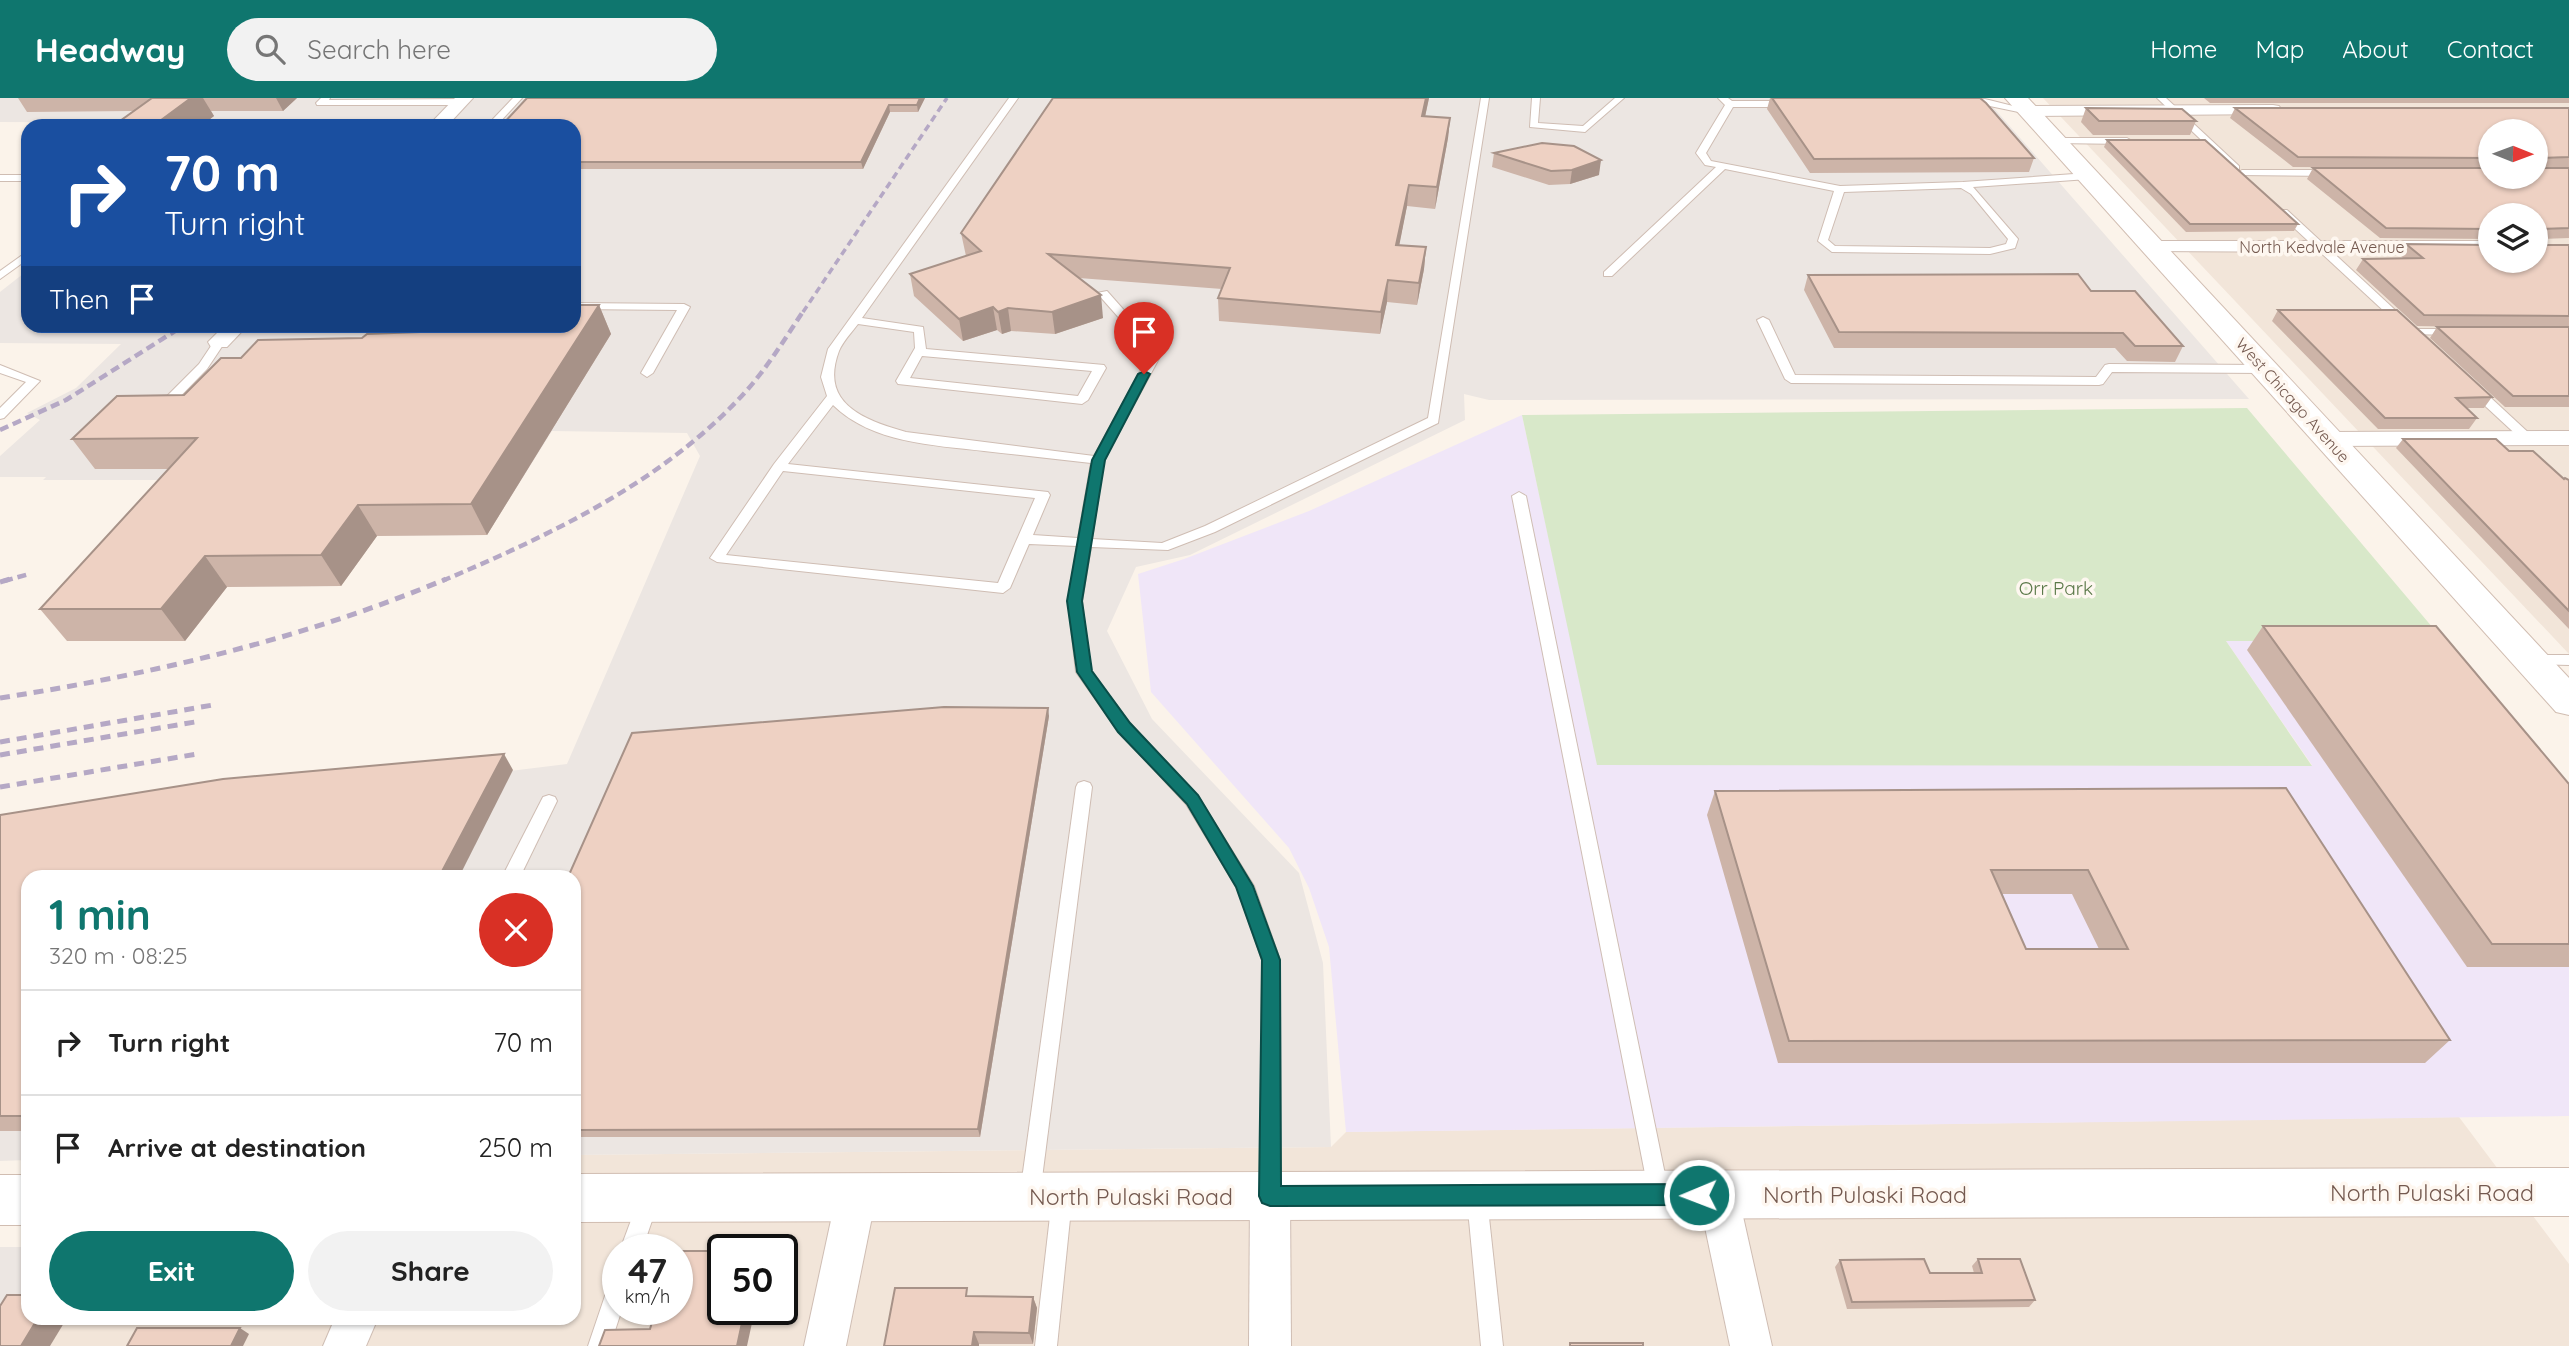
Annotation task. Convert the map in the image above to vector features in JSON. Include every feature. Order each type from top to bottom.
[{"type":"main road","name":"West Chicago Avenue","points":[[2022,104],[2569,702]]},
{"type":"main road","name":"North Pulaski Road","points":[[581,1198],[1718,1194],[2561,1198]]},
{"type":"main road","points":[[0,1200],[21,1200]]},
{"type":"street","points":[[444,119],[463,100]]},
{"type":"street","points":[[2022,104],[2174,110],[2296,110]]},
{"type":"street","name":"North Kedvale Avenue","points":[[2153,247],[2478,247]]},
{"type":"street","points":[[219,342],[229,333]]},
{"type":"street","points":[[2328,439],[2524,441],[2569,438]]},
{"type":"street","points":[[1718,1194],[1751,1346]]},
{"type":"street","points":[[1270,1196],[1270,1346]]},
{"type":"street","points":[[825,1346],[856,1197]]},
{"type":"street","points":[[344,1346],[354,1325]]},
{"type":"lane","points":[[326,98],[320,103],[463,100]]},
{"type":"lane","points":[[498,119],[517,98]]},
{"type":"lane","points":[[1014,98],[854,320],[827,363],[826,379],[833,396],[847,412],[867,426],[903,438],[1098,460]]},
{"type":"lane","points":[[1024,538],[1084,544],[1163,547],[1210,529],[1434,420],[1485,98]]},
{"type":"lane","points":[[1535,98],[1533,125],[1585,129],[1620,98]]},
{"type":"lane","points":[[2161,98],[2251,182]]},
{"type":"lane","points":[[1798,104],[1726,101],[1701,153],[1708,163],[1840,189],[1963,185],[2022,178],[2088,176]]},
{"type":"lane","points":[[1965,102],[2022,104]]},
{"type":"lane","points":[[2056,141],[2139,141]]},
{"type":"lane","points":[[2194,141],[2207,141]]},
{"type":"lane","points":[[1608,274],[1723,166]]},
{"type":"lane","points":[[2242,173],[2339,173]]},
{"type":"lane","points":[[0,177],[21,178]]},
{"type":"lane","points":[[1840,189],[1823,241],[1832,249],[1990,251],[2011,246],[2013,239],[1975,192],[1963,185]]},
{"type":"lane","points":[[2270,199],[2423,342]]},
{"type":"lane","points":[[0,276],[21,260]]},
{"type":"lane","points":[[1103,293],[1156,353],[1098,460],[1075,601],[1084,672],[1124,727],[1192,800],[1245,886],[1271,960],[1270,1196]]},
{"type":"lane","points":[[581,306],[684,307],[646,373]]},
{"type":"lane","points":[[854,320],[919,329],[921,348],[918,352],[902,381],[1082,400],[1100,368],[918,352]]},
{"type":"lane","points":[[1763,320],[1791,379],[2099,381],[2109,368],[2264,369]]},
{"type":"lane","points":[[2413,332],[2465,332]]},
{"type":"lane","points":[[156,414],[203,366],[219,342]]},
{"type":"lane","points":[[0,369],[34,381],[0,415]]},
{"type":"lane","points":[[2464,380],[2524,441]]},
{"type":"lane","points":[[779,467],[1043,495],[1003,588],[717,558],[779,467],[833,396]]},
{"type":"lane","points":[[1519,496],[1660,1195]]},
{"type":"lane","points":[[2530,660],[2569,660]]},
{"type":"lane","points":[[1046,1346],[1046,1197],[1084,787]]},
{"type":"lane","points":[[514,870],[549,801]]},
{"type":"lane","points":[[1477,1195],[1492,1346]]},
{"type":"lane","points":[[636,1234],[648,1198]]},
{"type":"lane","points":[[599,1346],[606,1325]]},
{"type":"shaded area","points":[[0,98],[1985,98],[2249,399],[1489,400],[1464,394],[1465,420],[1190,555],[1136,567],[1107,631],[1152,719],[1299,873],[1323,963],[1331,1147],[581,1155],[581,870],[21,870],[21,1160],[0,1161],[0,834],[567,764],[700,456],[687,433],[552,431],[487,535],[377,536],[341,586],[227,587],[185,641],[207,480],[43,480],[46,477],[0,477],[0,456],[40,420],[27,413],[76,388],[121,344],[0,343],[0,292],[21,276],[21,333],[581,333],[581,119],[21,119],[21,122],[0,122]]},
{"type":"shaded area","points":[[2043,98],[2569,98],[2569,654]]},
{"type":"shaded area","points":[[1522,415],[1598,765],[2312,765],[2226,641],[2444,641],[2569,789],[2569,1116],[1346,1132],[1329,947],[1309,888],[1289,848],[1151,692],[1138,574],[1309,511]]},
{"type":"shaded area","points":[[2459,1117],[2569,1264],[2569,1346],[0,1346],[0,1329],[21,1298],[21,1325],[581,1325],[581,1155],[1331,1147],[1346,1132]]},
{"type":"shaded area","points":[[0,1247],[21,1247],[21,1298],[0,1329]]},
{"type":"green space","name":"Orr Park","points":[[2247,408],[2444,641],[2226,641],[2312,766],[1597,765],[1522,415]]},
{"type":"building","points":[[152,98],[191,98],[162,119],[123,119]]},
{"type":"building","points":[[527,98],[920,98],[917,105],[889,105],[861,162],[581,162],[581,119],[508,119]]},
{"type":"building","points":[[1053,98],[1426,98],[1422,116],[1450,118],[1437,187],[1409,185],[1396,245],[1426,247],[1419,283],[1388,280],[1381,312],[1218,298],[1230,268],[1048,254],[1101,295],[1052,312],[1008,308],[998,312],[993,307],[959,319],[910,274],[981,251],[961,233]]},
{"type":"building","points":[[1772,98],[1980,98],[2034,158],[1814,159]]},
{"type":"building","points":[[2086,108],[2182,109],[2196,121],[2099,121]]},
{"type":"building","points":[[2235,108],[2569,108],[2569,157],[2548,158],[2548,119],[2478,119],[2478,158],[2298,157]]},
{"type":"building","points":[[2107,140],[2205,140],[2298,224],[2190,224]]},
{"type":"building","points":[[1542,143],[1574,146],[1601,160],[1572,170],[1551,171],[1494,153]]},
{"type":"building","points":[[2313,168],[2478,168],[2478,189],[2548,189],[2548,168],[2569,168],[2569,228],[2548,229],[2548,203],[2478,203],[2478,229],[2386,228]]},
{"type":"building","points":[[2406,244],[2478,245],[2478,273],[2548,273],[2548,245],[2569,245],[2569,316],[2424,315],[2363,259],[2423,258]]},
{"type":"building","points":[[2078,274],[2091,291],[2135,291],[2183,346],[2135,346],[2123,333],[1839,332],[1808,275]]},
{"type":"building","points":[[581,305],[599,305],[581,333]]},
{"type":"building","points":[[2278,310],[2397,310],[2492,397],[2456,398],[2477,418],[2385,418]]},
{"type":"building","points":[[2437,327],[2569,327],[2569,396],[2513,396]]},
{"type":"building","points":[[581,333],[471,504],[358,505],[321,555],[205,556],[161,609],[40,609],[197,438],[72,439],[117,396],[184,395],[221,358],[241,358],[258,340],[362,338],[367,334]]},
{"type":"building","points":[[2403,439],[2496,439],[2509,451],[2533,451],[2564,479],[2569,480],[2569,611]]},
{"type":"building","points":[[2263,626],[2436,626],[2569,784],[2569,944],[2492,944]]},
{"type":"building","points":[[944,707],[1048,708],[978,1129],[581,1130],[581,870],[571,870],[632,733]]},
{"type":"building","points":[[504,754],[443,870],[21,870],[21,1116],[0,1116],[0,815],[223,779]]},
{"type":"building","points":[[2286,788],[2450,1040],[1789,1041],[1715,791]],"holes":[[[1991,870],[2088,870],[2128,949],[2026,949]]]},
{"type":"building","points":[[693,1251],[707,1251],[707,1325],[742,1325],[737,1346],[599,1346],[605,1330],[650,1329],[651,1325],[693,1325]]},
{"type":"building","points":[[1924,1259],[1930,1273],[1982,1273],[1978,1259],[2020,1259],[2035,1300],[1852,1302],[1840,1260]]},
{"type":"building","points":[[895,1288],[967,1288],[966,1296],[1033,1297],[1029,1333],[974,1332],[972,1346],[884,1346]]},
{"type":"building","points":[[7,1295],[21,1295],[21,1325],[34,1325],[21,1346],[0,1346],[0,1306]]},
{"type":"building","points":[[137,1328],[240,1328],[231,1346],[127,1346]]},
{"type":"building","points":[[1570,1343],[1643,1343],[1643,1346],[1570,1346]]},
{"type":"railway","points":[[803,312],[947,98]]},
{"type":"railway","points":[[442,581],[524,544],[606,502],[681,451],[748,389],[804,310]]},
{"type":"railway","points":[[0,430],[66,400],[172,333]]},
{"type":"railway","points":[[4,581],[29,574]]},
{"type":"railway","points":[[0,582],[10,579]]},
{"type":"railway","points":[[0,698],[114,678],[227,652],[338,620],[446,579]]},
{"type":"railway","points":[[0,742],[213,705]]},
{"type":"railway","points":[[0,755],[201,721]]},
{"type":"railway","points":[[0,787],[197,754]]},
{"type":"route","points":[[1144,374],[1098,460],[1075,601],[1084,672],[1124,727],[1192,800],[1245,886],[1271,960],[1270,1196],[1699,1195]]}]
